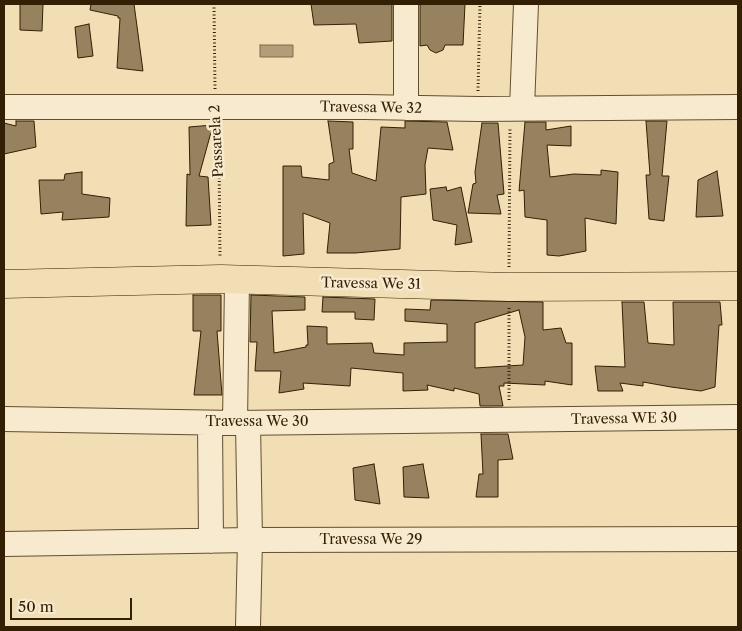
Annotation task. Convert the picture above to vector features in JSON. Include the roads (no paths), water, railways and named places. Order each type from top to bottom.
[{"type":"main road","name":"Travessa We 31","points":[[4,284],[229,280],[509,287],[738,286]]},
{"type":"street","points":[[406,4],[406,108]]},
{"type":"street","points":[[516,108],[526,4]]},
{"type":"street","name":"Travessa We 32","points":[[4,107],[478,109],[738,107]]},
{"type":"street","points":[[229,280],[250,540],[248,627]]},
{"type":"street","name":"Travessa WE 30","points":[[509,420],[738,418]]},
{"type":"street","name":"Travessa We 30","points":[[4,419],[210,423],[509,420]]},
{"type":"street","points":[[210,423],[211,541]]},
{"type":"street","name":"Travessa We 29","points":[[4,544],[250,540],[738,539]]}]
